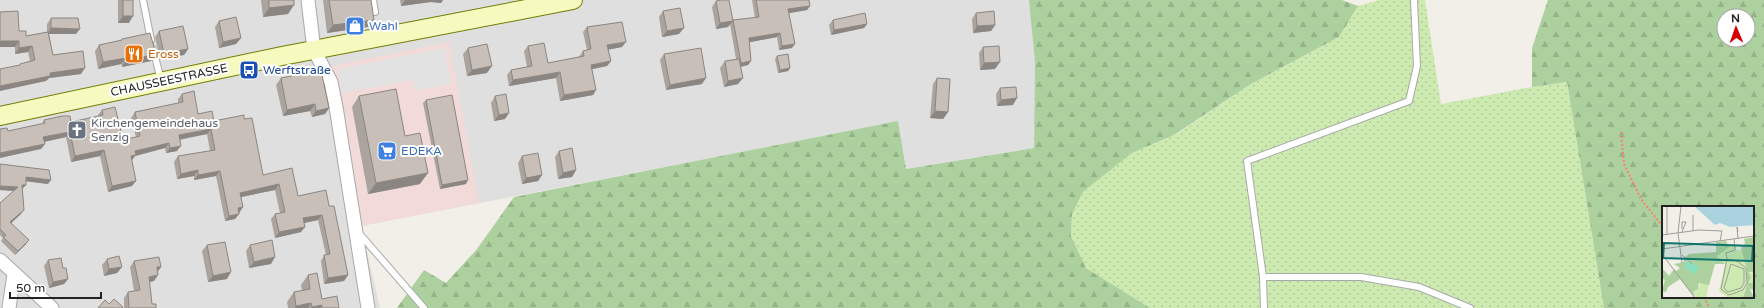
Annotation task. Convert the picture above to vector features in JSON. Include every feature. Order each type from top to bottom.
[{"type":"main road","name":"CHAUSSEESTRASSE","points":[[0,116],[314,50],[573,0]]},
{"type":"street","points":[[308,0],[314,50],[331,82],[368,308]]},
{"type":"street","points":[[0,260],[52,308]]},
{"type":"street","points":[[9,308],[14,274]]},
{"type":"lane","points":[[143,0],[147,25],[162,82]]},
{"type":"lane","points":[[373,0],[375,12]]},
{"type":"lane","points":[[1264,308],[1263,277],[1248,161],[1409,101],[1417,66],[1414,0]]},
{"type":"lane","points":[[355,227],[424,308]]},
{"type":"lane","points":[[1263,277],[1361,277],[1419,287],[1470,308]]},
{"type":"path","points":[[1621,132],[1624,164],[1641,199],[1662,226]]},
{"type":"path","points":[[1704,298],[1709,308]]},
{"type":"shaded area","points":[[0,0],[1030,0],[1035,62],[1034,148],[906,169],[898,122],[361,226],[380,308],[0,308]]},
{"type":"shaded area","points":[[449,42],[479,203],[361,226],[332,66]]},
{"type":"shaded area","points":[[445,48],[451,84],[415,90],[413,80],[342,93],[338,69]]},
{"type":"green space","points":[[1029,0],[1342,0],[1358,6],[1339,37],[1251,84],[1174,135],[1132,153],[1083,192],[1072,214],[1071,236],[1086,268],[1150,308],[397,308],[424,270],[446,283],[477,249],[514,197],[898,121],[906,169],[1034,148],[1035,62]]},
{"type":"green space","points":[[1379,0],[1425,0],[1441,104],[1567,82],[1604,308],[1150,308],[1086,268],[1071,236],[1072,214],[1083,192],[1132,153],[1177,134],[1251,84],[1339,37],[1358,6]]},
{"type":"green space","points":[[1548,0],[1764,0],[1764,308],[1604,308],[1567,82],[1532,87],[1532,48]]},
{"type":"building","points":[[123,0],[133,0],[133,16],[123,16]]},
{"type":"building","points":[[269,0],[294,0],[294,5],[269,8]]},
{"type":"building","points":[[329,0],[371,0],[374,20],[333,25]]},
{"type":"building","points":[[729,0],[733,21],[720,23],[716,1]]},
{"type":"building","points":[[756,0],[809,0],[810,6],[788,9],[795,44],[782,46],[780,33],[749,38],[751,61],[741,63],[733,20],[759,17]]},
{"type":"building","points":[[680,8],[684,28],[667,31],[663,11]]},
{"type":"building","points":[[18,11],[19,31],[26,31],[26,36],[48,32],[53,55],[83,51],[85,68],[50,73],[50,76],[0,86],[0,69],[35,60],[32,46],[19,48],[19,41],[0,41],[0,12]]},
{"type":"building","points":[[994,11],[995,25],[977,26],[976,13]]},
{"type":"building","points":[[865,13],[867,24],[834,30],[833,20]]},
{"type":"building","points":[[236,17],[241,38],[223,42],[219,21]]},
{"type":"building","points":[[51,18],[78,18],[80,29],[51,28]]},
{"type":"building","points":[[622,22],[626,42],[607,45],[611,61],[591,65],[596,90],[564,95],[560,72],[513,80],[511,70],[532,66],[528,46],[544,43],[548,63],[584,56],[583,51],[591,49],[587,27]]},
{"type":"building","points":[[183,26],[188,49],[164,53],[159,31]]},
{"type":"building","points":[[150,33],[156,54],[126,61],[126,58],[103,62],[99,45]]},
{"type":"building","points":[[487,44],[492,66],[472,70],[468,48]]},
{"type":"building","points":[[999,46],[1000,62],[984,63],[983,47]]},
{"type":"building","points":[[701,48],[706,78],[670,85],[664,54]]},
{"type":"building","points":[[788,54],[790,68],[780,70],[777,56]]},
{"type":"building","points":[[739,59],[743,78],[728,81],[725,61]]},
{"type":"building","points":[[321,70],[329,108],[316,111],[315,104],[287,110],[281,78]]},
{"type":"building","points":[[937,78],[950,79],[948,112],[935,111]]},
{"type":"building","points":[[1016,87],[1017,98],[1001,100],[1000,88]]},
{"type":"building","name":"EDEKA","points":[[396,89],[405,136],[420,133],[428,173],[376,183],[359,96]]},
{"type":"building","points":[[194,91],[198,114],[212,111],[214,121],[244,115],[244,119],[252,118],[263,175],[292,168],[298,196],[326,190],[329,206],[334,206],[348,275],[328,278],[324,255],[330,254],[322,215],[303,218],[305,227],[279,232],[275,214],[285,212],[279,184],[240,193],[243,207],[238,208],[239,214],[229,216],[220,171],[198,175],[198,170],[181,174],[178,156],[215,150],[211,129],[179,135],[181,146],[170,148],[169,143],[135,151],[136,155],[131,156],[136,181],[112,186],[104,150],[75,156],[70,132],[43,137],[45,144],[0,153],[0,129],[7,128],[8,131],[45,123],[44,120],[62,116],[70,116],[71,122],[103,115],[102,110],[115,107],[123,140],[140,136],[135,112],[183,102],[182,94]]},
{"type":"building","points":[[506,94],[509,113],[499,115],[495,96]]},
{"type":"building","points":[[452,95],[468,180],[442,185],[426,100]]},
{"type":"building","points":[[572,148],[576,170],[563,173],[559,151]]},
{"type":"building","points":[[538,153],[542,175],[526,178],[522,156]]},
{"type":"building","points":[[0,164],[49,170],[51,180],[26,177],[26,185],[22,185],[24,210],[10,222],[29,240],[18,251],[3,237],[6,235],[0,229],[0,203],[18,187],[0,186]]},
{"type":"building","points":[[272,240],[275,257],[254,262],[250,245]]},
{"type":"building","points":[[225,242],[231,272],[213,276],[207,245]]},
{"type":"building","points":[[119,256],[122,267],[109,269],[107,259]]},
{"type":"building","points":[[159,257],[161,267],[157,267],[158,275],[149,277],[152,304],[156,304],[156,308],[129,308],[128,292],[140,290],[134,261]]},
{"type":"building","points":[[61,258],[63,268],[66,268],[68,279],[53,282],[48,260]]},
{"type":"building","points":[[317,273],[322,299],[337,296],[339,308],[322,308],[322,305],[312,307],[311,303],[296,306],[294,292],[310,289],[308,275]]},
{"type":"building","points":[[114,299],[123,307],[122,308],[98,308],[105,300],[109,304]]},
{"type":"place","name":"Wahl","points":[[355,26]]},
{"type":"place","name":"Eross","points":[[134,54]]},
{"type":"place","name":"Werftstraße","points":[[249,70]]},
{"type":"place","name":"Kirchengemeindehaus Senzig","points":[[77,130]]},
{"type":"place","name":"EDEKA","points":[[387,151]]}]
